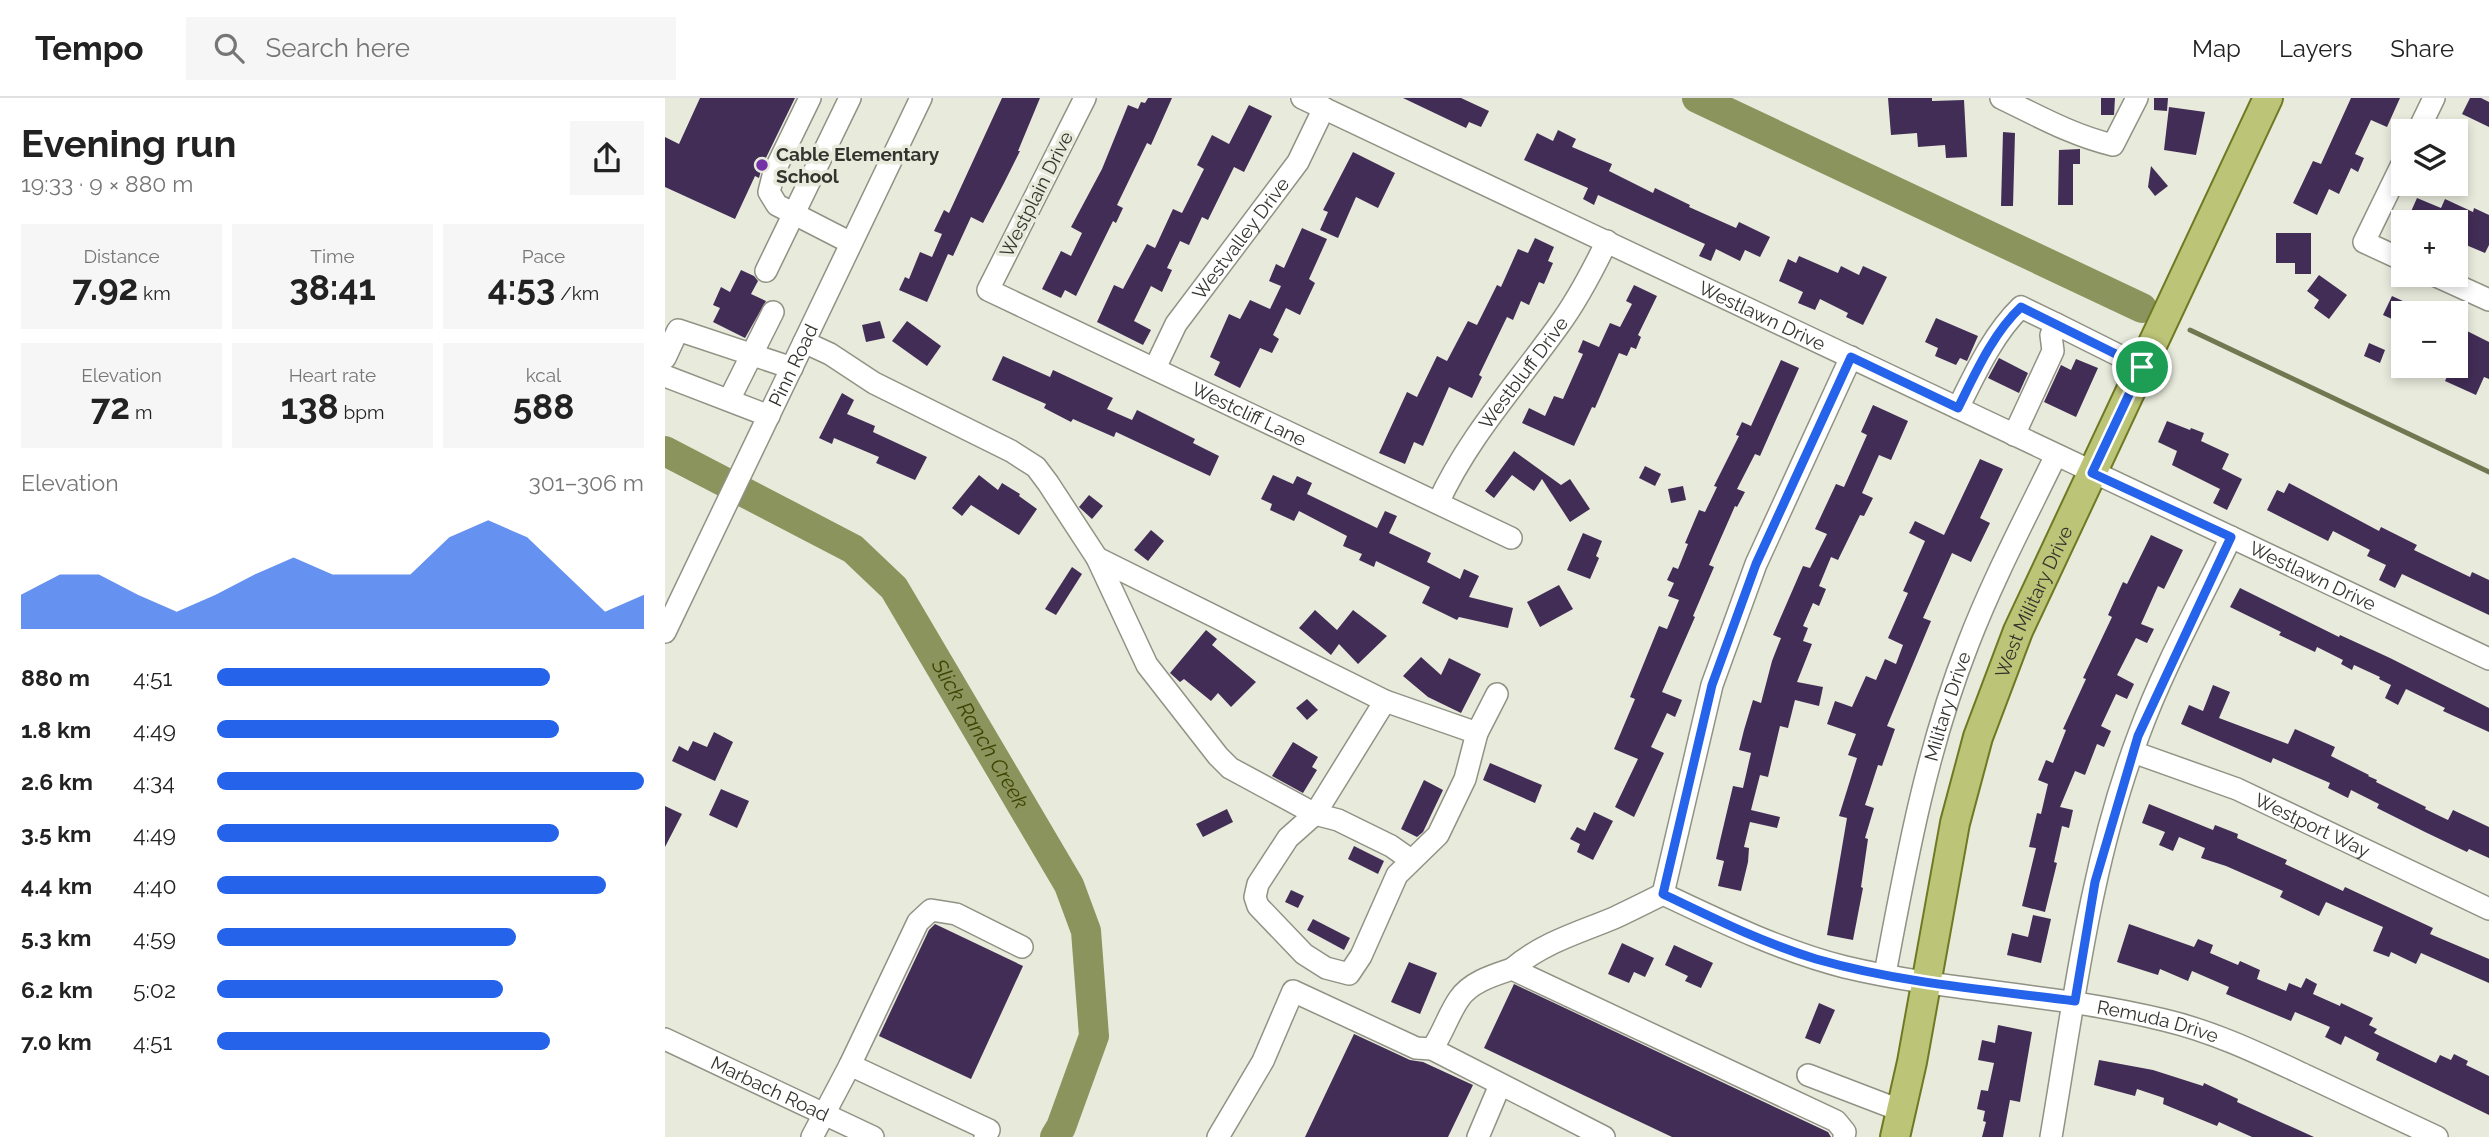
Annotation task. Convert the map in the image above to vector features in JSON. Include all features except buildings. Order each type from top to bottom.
[{"type":"main road","name":"West Military Drive","points":[[1898,1124],[1927,983],[1955,823],[1978,737],[2018,631],[2268,98]]},
{"type":"street","points":[[810,98],[774,172],[769,192],[778,205],[851,243]]},
{"type":"street","points":[[766,271],[851,98]]},
{"type":"street","name":"Pinn Road","points":[[665,632],[921,98]]},
{"type":"street","name":"Westplain Drive","points":[[988,290],[1085,98]]},
{"type":"street","name":"Westlawn Drive","points":[[1301,98],[2489,659]]},
{"type":"street","points":[[2001,98],[2092,140],[2113,145],[2137,98]]},
{"type":"street","points":[[2424,119],[2434,98]]},
{"type":"street","name":"Westvalley Drive","points":[[1155,368],[1176,324],[1298,162],[1324,108]]},
{"type":"street","points":[[2391,187],[2364,242],[2391,254]]},
{"type":"street","name":"Westbluff Drive","points":[[1438,503],[1475,436],[1560,324],[1591,275],[1607,242]]},
{"type":"street","points":[[2460,287],[2489,300]]},
{"type":"street","name":"Westcliff Lane","points":[[988,290],[1511,538]]},
{"type":"street","points":[[1958,408],[1982,358],[2021,307],[2142,367]]},
{"type":"street","points":[[729,400],[773,312]]},
{"type":"street","points":[[2014,435],[2053,351],[2051,335],[2056,324]]},
{"type":"street","points":[[665,358],[678,330],[792,368]]},
{"type":"street","points":[[804,342],[830,354],[874,383],[1011,451],[1035,467],[1097,558],[1147,665],[1218,756],[1230,768],[1315,814],[1338,820],[1391,846],[1411,860]]},
{"type":"street","points":[[1431,1049],[1460,998],[1472,986],[1512,969],[1565,936],[1613,918],[1663,894],[1712,685],[1756,564],[1851,357]]},
{"type":"street","points":[[665,376],[769,416]]},
{"type":"street","name":"Military Drive","points":[[1885,974],[1905,864],[1944,713],[1968,644],[1992,587],[2056,455]]},
{"type":"street","points":[[2051,1137],[2095,882],[2133,752],[2147,712],[2231,537]]},
{"type":"street","points":[[1097,558],[1385,701],[1478,733]]},
{"type":"street","points":[[1385,701],[1315,814],[1288,838],[1258,884],[1255,897],[1258,906],[1304,954],[1325,968],[1349,974],[1356,965],[1397,875],[1438,835],[1465,779],[1478,733],[1497,694]]},
{"type":"street","name":"Westport Way","points":[[2133,752],[2237,789],[2489,909]]},
{"type":"street","name":"Remuda Drive","points":[[1663,894],[1741,930],[1812,958],[1927,983],[2075,1001],[2203,1030],[2246,1047],[2437,1137]]},
{"type":"street","points":[[812,1137],[850,1065],[918,922],[931,910],[956,914],[1022,947]]},
{"type":"street","points":[[1512,969],[1836,1121],[1845,1132],[1843,1137]]},
{"type":"street","points":[[1218,1137],[1263,1062],[1293,991],[1416,1048],[1431,1049],[1604,1137]]},
{"type":"street","name":"Marbach Road","points":[[665,1039],[873,1137]]},
{"type":"street","points":[[850,1065],[989,1130],[985,1137]]},
{"type":"street","points":[[1808,1075],[1898,1124]]},
{"type":"street","points":[[1478,1137],[1500,1086]]},
{"type":"waterway","points":[[1697,98],[2142,308]]},
{"type":"waterway","points":[[2190,330],[2489,472]]},
{"type":"waterway","name":"Slick Ranch Creek","points":[[665,451],[853,549],[894,588],[1069,885],[1086,931],[1094,1036],[1055,1137]]},
{"type":"place","name":"Cable Elementary School","points":[[762,165]]},
{"type":"route","points":[[2021,307],[2142,367],[2092,473],[2231,537],[2147,712],[2129,762],[2095,882],[2075,1001],[1927,983],[1812,958],[1741,930],[1663,894],[1672,865],[1712,685],[1756,564],[1851,357],[1958,408],[1982,358],[2021,307]]}]
